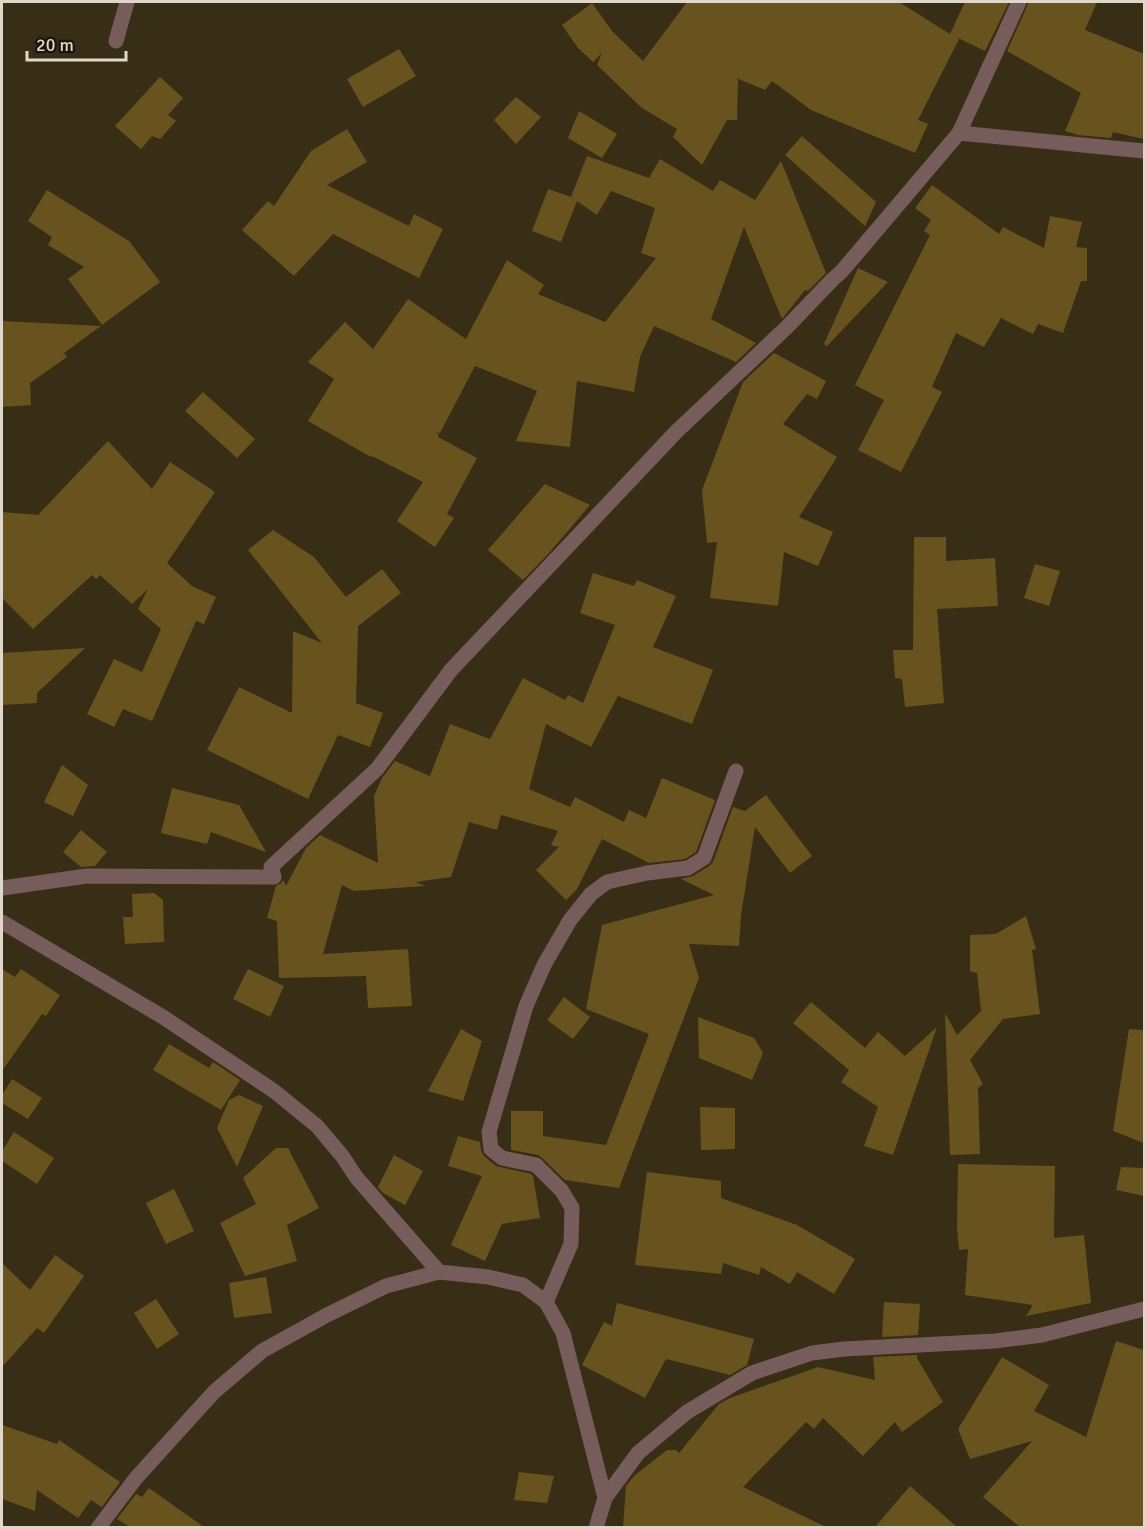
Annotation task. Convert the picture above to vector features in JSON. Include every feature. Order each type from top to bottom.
[{"type":"street","points":[[117,41],[127,2]]},
{"type":"street","points":[[2,888],[87,876],[274,877],[271,867],[377,769],[451,670],[676,432],[787,327],[842,271],[959,133],[1019,2]]},
{"type":"street","points":[[959,133],[1144,151]]},
{"type":"street","points":[[546,1302],[571,1244],[572,1208],[562,1191],[536,1165],[502,1158],[496,1154],[491,1149],[489,1132],[526,1006],[549,956],[570,920],[591,894],[607,882],[647,873],[688,868],[704,858],[736,771]]},
{"type":"street","points":[[2,922],[163,1017],[283,1098],[317,1126],[343,1157],[356,1177],[439,1272]]},
{"type":"street","points":[[98,1527],[136,1478],[214,1392],[262,1351],[386,1286],[439,1272],[488,1276],[523,1285],[546,1302],[563,1333],[605,1498]]},
{"type":"street","points":[[596,1527],[605,1498],[638,1453],[687,1412],[752,1373],[812,1353],[844,1349],[995,1341],[1094,1323],[1144,1309]]},
{"type":"building","points":[[687,2],[899,2],[950,34],[965,2],[1009,2],[985,51],[956,37],[959,39],[918,120],[928,124],[915,153],[811,110],[772,81],[765,90],[736,78],[738,80],[737,120],[727,120],[702,165],[673,137],[677,129],[642,108],[597,65],[602,53],[593,62],[578,48],[562,25],[592,3],[612,31],[643,61]]},
{"type":"building","points":[[1029,2],[1097,2],[1085,30],[1144,54],[1144,139],[1113,132],[1111,138],[1078,135],[1065,131],[1081,93],[1007,51]]},
{"type":"building","points":[[399,49],[416,76],[363,107],[347,79]]},
{"type":"building","points":[[160,77],[183,98],[168,115],[176,121],[160,139],[152,136],[141,149],[115,126]]},
{"type":"building","points":[[516,97],[541,117],[516,144],[494,120]]},
{"type":"building","points":[[579,111],[617,134],[602,158],[568,138]]},
{"type":"building","points":[[347,129],[367,162],[327,185],[409,226],[414,214],[443,229],[419,278],[333,234],[294,276],[242,230],[268,201],[274,206],[311,151]]},
{"type":"building","points":[[802,136],[876,202],[865,226],[785,155]]},
{"type":"building","points":[[587,156],[649,178],[660,159],[713,191],[720,180],[755,200],[781,161],[826,273],[808,291],[805,290],[782,319],[744,227],[711,319],[756,343],[736,362],[654,326],[640,357],[634,392],[577,381],[570,447],[516,441],[537,391],[475,366],[440,433],[435,432],[439,434],[438,437],[477,458],[447,514],[454,518],[435,547],[397,521],[423,482],[371,457],[308,421],[334,379],[308,362],[345,322],[373,349],[408,299],[466,339],[507,260],[544,285],[538,294],[605,322],[656,258],[641,253],[655,208],[611,191],[597,215],[577,201],[561,242],[532,231],[548,189],[571,197]]},
{"type":"building","points":[[932,185],[999,234],[1003,227],[1044,248],[1050,216],[1082,222],[1076,247],[1087,248],[1087,281],[1081,281],[1063,333],[1038,324],[1033,334],[1001,318],[984,347],[956,333],[932,387],[942,392],[901,472],[858,450],[884,400],[855,385],[930,235],[924,231],[931,220],[915,208]]},
{"type":"building","points":[[47,190],[129,241],[160,282],[102,325],[68,279],[84,267],[48,245],[52,237],[28,221]]},
{"type":"building","points":[[858,268],[888,282],[827,346],[824,344]]},
{"type":"building","points":[[2,321],[101,326],[64,353],[67,357],[30,383],[31,405],[2,407]]},
{"type":"building","points":[[774,353],[826,381],[817,399],[807,394],[783,424],[837,457],[799,517],[833,532],[818,566],[784,552],[778,606],[710,598],[717,542],[707,543],[702,490],[743,382]]},
{"type":"building","points":[[203,392],[255,439],[237,458],[185,411]]},
{"type":"building","points":[[108,441],[152,489],[170,462],[215,492],[167,563],[192,586],[216,597],[204,624],[196,621],[152,721],[123,709],[114,727],[87,714],[114,659],[142,672],[161,629],[138,609],[148,589],[132,604],[100,575],[96,579],[92,575],[33,629],[2,598],[2,512],[38,515]]},
{"type":"building","points":[[545,484],[590,505],[523,580],[488,550]]},
{"type":"building","points":[[273,530],[314,557],[346,597],[382,569],[401,593],[358,626],[356,703],[383,713],[370,747],[338,735],[308,799],[207,750],[239,687],[292,713],[293,631],[322,643],[248,550]]},
{"type":"building","points":[[914,537],[946,537],[946,561],[995,558],[998,606],[937,609],[944,703],[905,707],[902,679],[895,678],[893,650],[913,650]]},
{"type":"building","points":[[1035,564],[1060,571],[1049,606],[1024,598]]},
{"type":"building","points":[[593,573],[634,586],[637,580],[676,596],[653,647],[713,670],[692,724],[618,696],[591,747],[546,724],[529,789],[570,807],[575,797],[624,822],[629,810],[646,818],[662,778],[715,800],[696,852],[685,859],[649,863],[602,839],[577,889],[566,900],[536,870],[559,847],[551,845],[558,831],[501,815],[497,830],[469,822],[451,877],[416,882],[425,886],[354,891],[342,885],[323,954],[408,949],[412,1006],[368,1008],[366,976],[279,978],[277,921],[267,918],[276,886],[283,880],[286,886],[306,848],[320,835],[378,863],[374,796],[382,778],[395,761],[430,776],[450,724],[490,739],[523,678],[565,700],[568,695],[583,703],[615,625],[580,613]]},
{"type":"building","points":[[85,648],[37,693],[37,703],[2,705],[2,653]]},
{"type":"building","points":[[62,765],[88,785],[73,816],[44,802]]},
{"type":"building","points":[[172,788],[239,805],[266,852],[211,832],[207,844],[161,833]]},
{"type":"building","points":[[766,795],[812,856],[790,873],[755,827],[741,915],[739,946],[689,944],[699,978],[619,1188],[565,1180],[538,1155],[511,1150],[511,1111],[543,1111],[543,1136],[606,1145],[649,1034],[586,1009],[602,925],[714,895],[681,879],[693,876],[713,862],[733,807],[745,811]]},
{"type":"building","points":[[81,830],[107,852],[95,866],[81,867],[63,852]]},
{"type":"building","points":[[154,893],[163,900],[164,942],[125,944],[123,917],[133,917],[132,894]]},
{"type":"building","points":[[1026,916],[1036,949],[1032,950],[1040,1014],[1003,1019],[970,1060],[983,1084],[978,1088],[980,1154],[950,1155],[945,1013],[957,1035],[981,1011],[977,973],[970,971],[970,935],[996,934]]},
{"type":"building","points":[[2,969],[15,977],[21,969],[60,995],[46,1016],[42,1014],[2,1071]]},
{"type":"building","points":[[248,969],[284,986],[270,1017],[233,999]]},
{"type":"building","points":[[564,997],[590,1017],[573,1039],[547,1020]]},
{"type":"building","points":[[811,1002],[865,1048],[878,1032],[905,1056],[937,1027],[893,1155],[864,1146],[878,1107],[841,1082],[849,1070],[793,1023]]},
{"type":"building","points":[[698,1017],[754,1038],[763,1053],[752,1080],[699,1058]]},
{"type":"building","points":[[461,1029],[482,1041],[463,1101],[428,1091]]},
{"type":"building","points":[[1129,1029],[1144,1030],[1144,1143],[1113,1131]]},
{"type":"building","points":[[169,1044],[209,1068],[213,1062],[240,1080],[221,1110],[153,1070]]},
{"type":"building","points":[[12,1079],[42,1098],[28,1119],[2,1103],[2,1095]]},
{"type":"building","points":[[239,1095],[263,1106],[237,1167],[217,1128],[229,1100]]},
{"type":"building","points":[[700,1107],[735,1108],[735,1149],[701,1150]]},
{"type":"building","points":[[14,1132],[54,1158],[37,1184],[2,1161],[2,1151]]},
{"type":"building","points":[[458,1136],[480,1142],[484,1156],[496,1166],[533,1176],[540,1218],[502,1224],[485,1261],[451,1245],[482,1176],[448,1166]]},
{"type":"building","points":[[276,1148],[288,1148],[319,1208],[287,1225],[297,1261],[245,1276],[220,1223],[256,1204],[243,1178]]},
{"type":"building","points":[[394,1155],[423,1171],[405,1205],[383,1193],[378,1187]]},
{"type":"building","points":[[958,1164],[1055,1166],[1054,1238],[1084,1235],[1091,1303],[1026,1316],[1033,1305],[965,1295],[968,1249],[959,1250]]},
{"type":"building","points":[[1121,1167],[1144,1168],[1144,1196],[1116,1190]]},
{"type":"building","points":[[647,1172],[721,1181],[721,1198],[797,1225],[855,1259],[834,1294],[797,1272],[790,1284],[761,1267],[759,1275],[723,1263],[721,1274],[635,1265]]},
{"type":"building","points":[[174,1189],[194,1231],[166,1244],[146,1203]]},
{"type":"building","points":[[55,1255],[84,1276],[44,1333],[37,1328],[2,1367],[2,1263],[30,1290]]},
{"type":"building","points":[[266,1277],[272,1313],[234,1318],[229,1283]]},
{"type":"building","points":[[156,1299],[179,1334],[157,1349],[134,1313]]},
{"type":"building","points":[[884,1302],[920,1304],[918,1335],[882,1337]]},
{"type":"building","points":[[617,1303],[754,1339],[747,1365],[730,1375],[666,1359],[645,1398],[582,1365],[604,1322],[612,1326]]},
{"type":"building","points":[[1116,1341],[1144,1350],[1144,1527],[1020,1527],[983,1497],[1032,1441],[970,1459],[958,1429],[1002,1357],[1049,1385],[1034,1411],[1086,1437]]},
{"type":"building","points":[[917,1355],[943,1402],[902,1432],[895,1422],[863,1456],[823,1418],[814,1429],[806,1422],[743,1487],[826,1527],[623,1527],[626,1486],[634,1476],[667,1450],[676,1450],[679,1453],[719,1404],[818,1367],[875,1380],[873,1357]]},
{"type":"building","points":[[2,1425],[57,1444],[59,1440],[120,1482],[102,1507],[91,1500],[78,1518],[37,1490],[35,1511],[2,1499]]},
{"type":"building","points":[[519,1472],[554,1476],[547,1503],[514,1500]]},
{"type":"building","points":[[910,1486],[957,1527],[875,1527]]},
{"type":"building","points":[[149,1488],[204,1527],[130,1527],[117,1519],[136,1494],[142,1497]]}]
